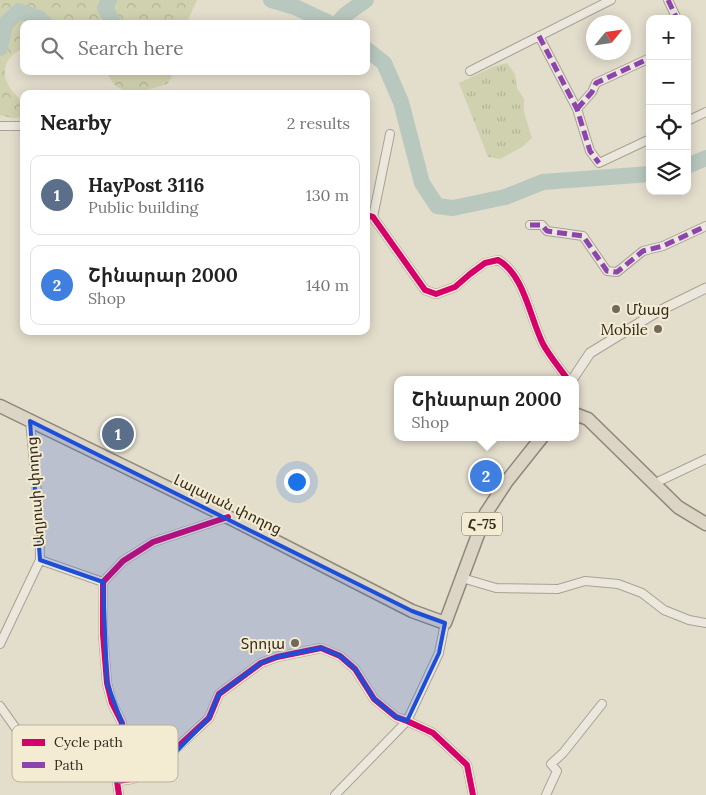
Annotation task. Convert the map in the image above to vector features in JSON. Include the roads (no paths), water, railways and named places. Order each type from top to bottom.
[{"type":"highway","name":"Լալայան փողոց","points":[[0,406],[412,611],[445,623]]},
{"type":"highway","points":[[579,416],[588,419],[678,507],[706,524]]},
{"type":"highway","name":"Հ-75","points":[[445,623],[486,513],[507,481],[539,441]]},
{"type":"street","points":[[470,71],[611,0]]},
{"type":"street","points":[[668,0],[675,15]]},
{"type":"street","points":[[539,36],[576,109],[590,151],[599,163],[646,141]]},
{"type":"street","points":[[576,109],[592,92],[596,83],[646,60]]},
{"type":"street","points":[[691,119],[706,112]]},
{"type":"street","points":[[0,120],[10,125]]},
{"type":"street","points":[[0,126],[20,126]]},
{"type":"street","points":[[390,134],[370,216],[425,290],[436,294],[455,287],[485,264],[498,260],[505,264],[515,275],[544,345],[565,376]]},
{"type":"street","points":[[530,225],[542,226],[547,231],[583,236],[607,271],[617,272],[643,251],[663,246],[706,226]]},
{"type":"street","points":[[575,376],[590,353],[656,312],[706,288]]},
{"type":"street","name":"Աղյուսի փողոց","points":[[0,644],[40,560],[39,514],[30,421]]},
{"type":"street","points":[[653,484],[706,459]]},
{"type":"street","points":[[122,725],[112,703],[107,683],[102,634],[102,582],[123,561],[153,542],[228,518]]},
{"type":"street","points":[[40,560],[102,582]]},
{"type":"street","points":[[462,578],[496,588],[558,589],[586,581],[618,584],[642,593],[664,610],[689,620],[706,623]]},
{"type":"street","points":[[335,795],[408,720],[439,653],[445,623]]},
{"type":"street","points":[[178,747],[210,718],[219,694],[261,663],[286,655],[321,648],[340,656],[355,669],[374,698],[396,717],[408,720],[433,734],[467,765],[473,795]]},
{"type":"street","points":[[546,795],[556,771],[551,764],[564,753],[602,704]]},
{"type":"street","points":[[0,706],[13,725]]},
{"type":"street","points":[[117,782],[119,795]]},
{"type":"waterway","points":[[109,0],[105,8],[112,20]]},
{"type":"waterway","points":[[271,0],[295,7],[323,20]]},
{"type":"waterway","points":[[341,20],[366,0]]},
{"type":"waterway","points":[[0,48],[5,24],[19,11],[41,20]]},
{"type":"waterway","points":[[370,52],[384,63],[401,102],[422,183],[437,206],[453,208],[505,197],[543,182],[646,174]]},
{"type":"waterway","points":[[691,164],[706,158]]},
{"type":"place","name":"Մնաց","points":[[616,309]]},
{"type":"place","name":"Mobile","points":[[658,329]]},
{"type":"place","name":"HayPost 3116","points":[[118,434]]},
{"type":"place","name":"Շինարար 2000","points":[[486,476]]},
{"type":"place","name":"Տրոյա","points":[[295,643]]}]
